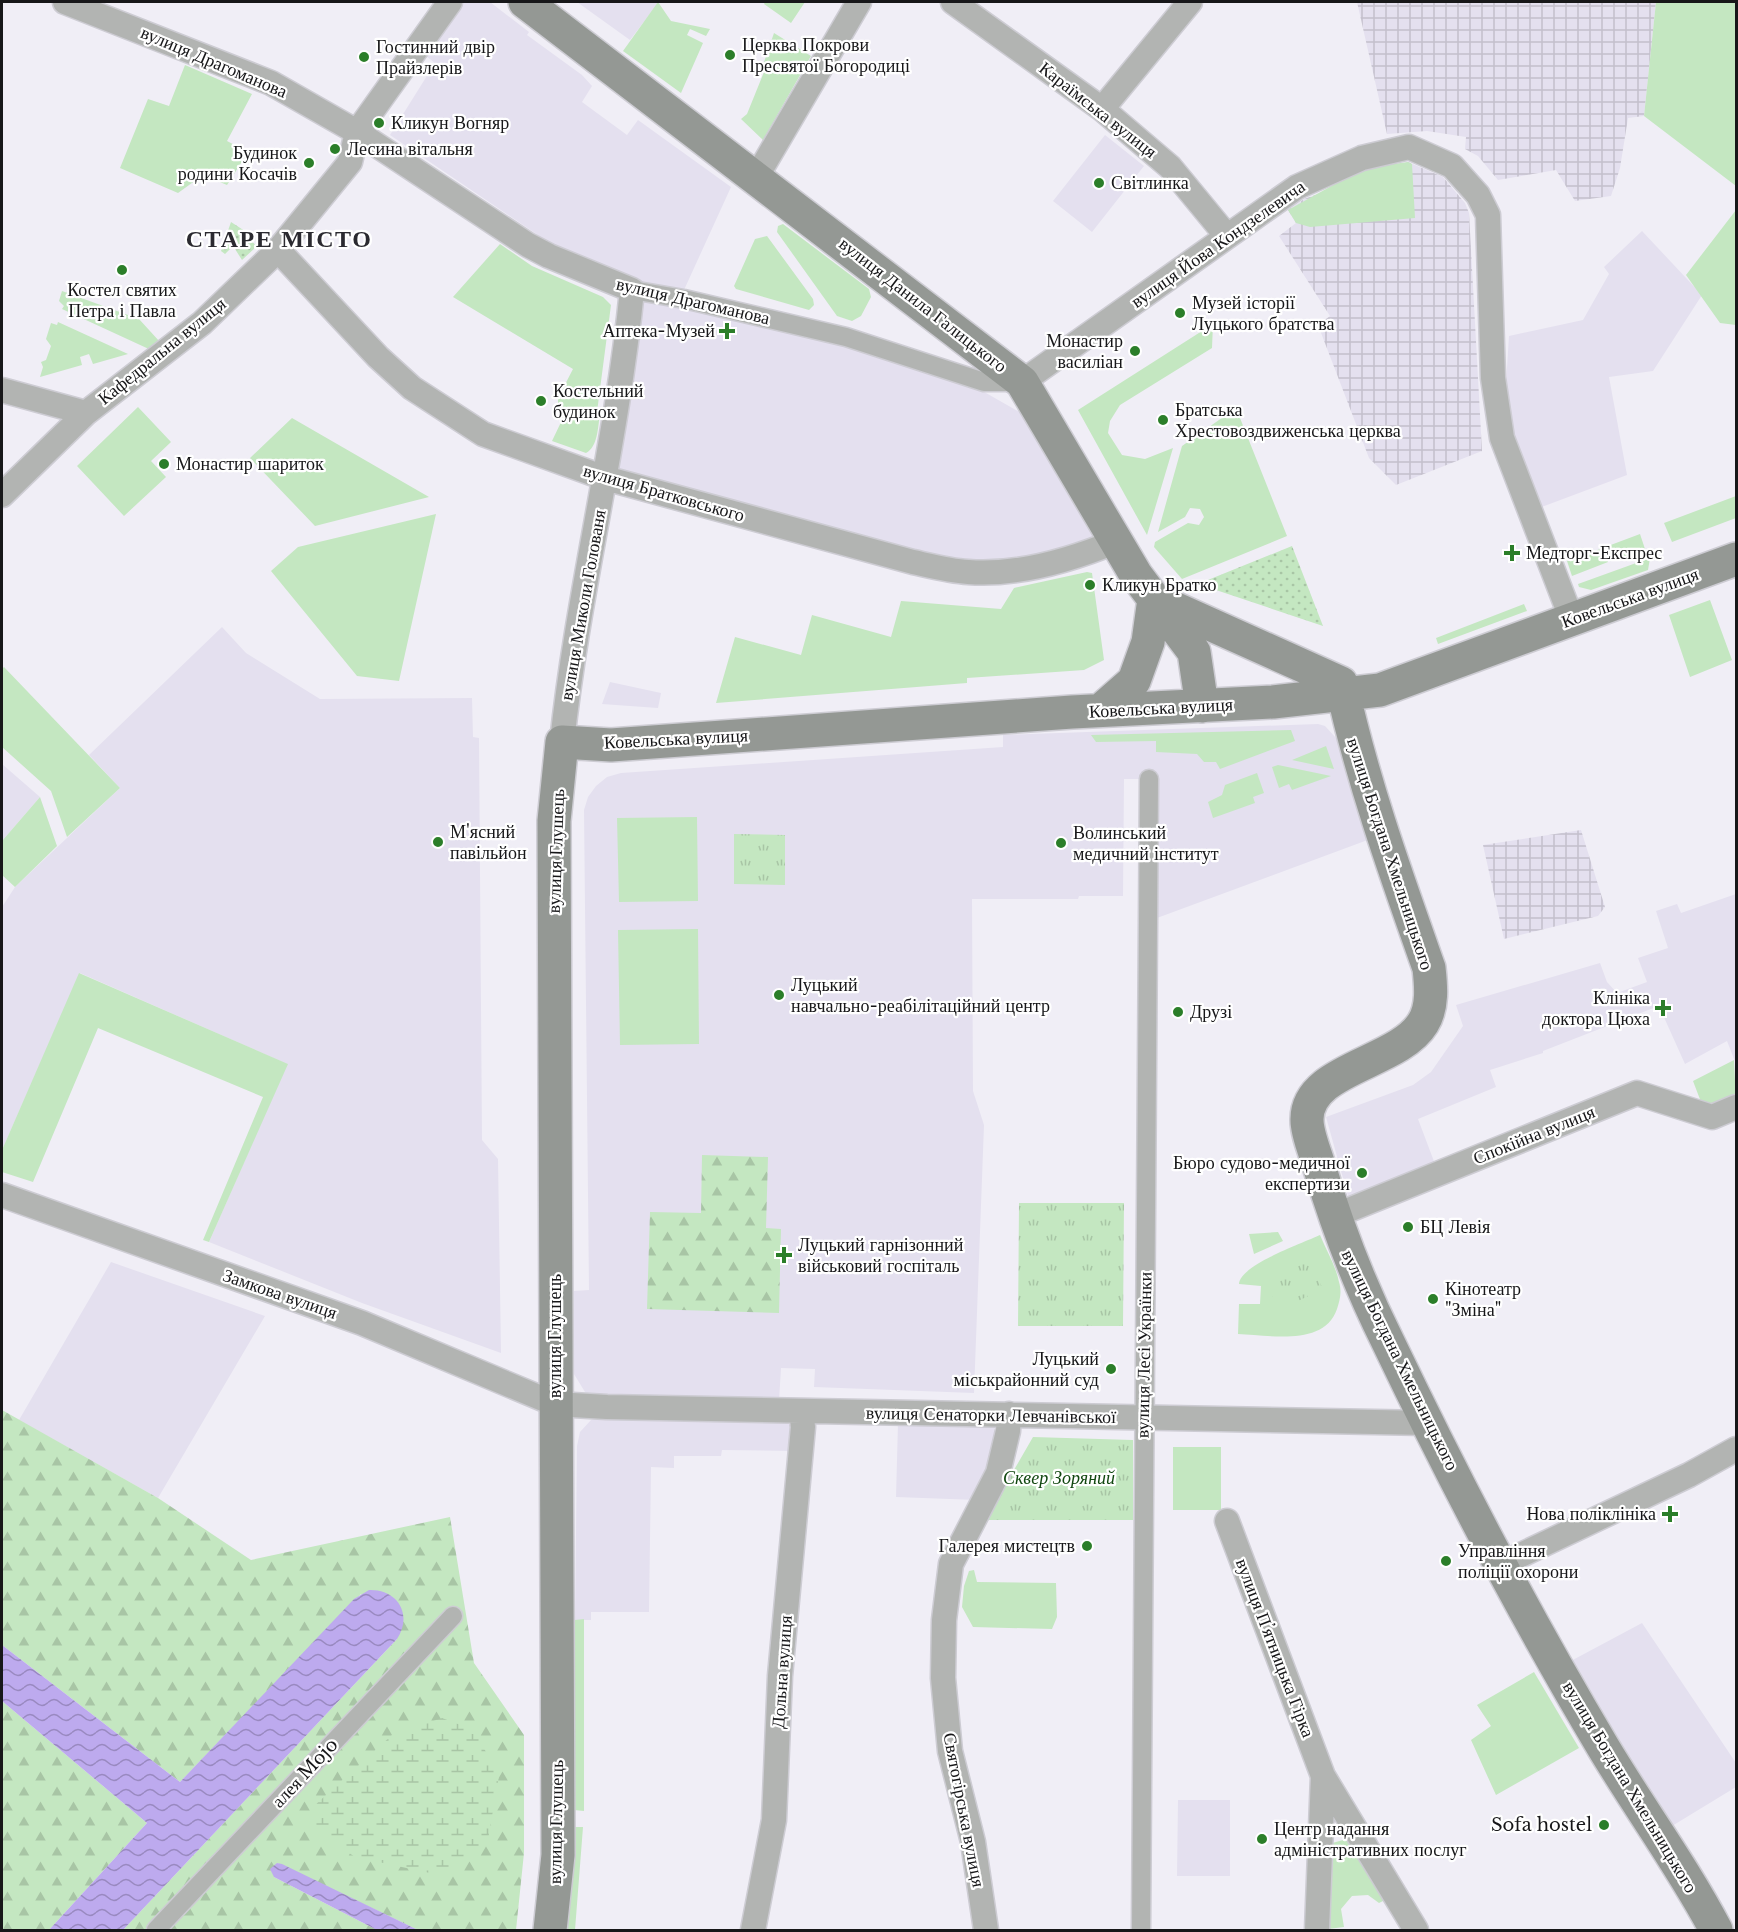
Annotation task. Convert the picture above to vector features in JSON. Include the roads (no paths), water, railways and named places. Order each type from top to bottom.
[{"type":"main road","name":"вулиця Данила Галицького","points":[[525,2],[757,176],[1022,382],[1117,542],[1154,599],[1194,652],[1202,706]]},
{"type":"main road","name":"Ковельська вулиця","points":[[562,742],[611,745],[1202,706],[1380,690],[1737,559]]},
{"type":"main road","points":[[1101,711],[1134,681],[1148,642],[1154,599],[1341,683],[1344,694]]},
{"type":"main road","name":"вулиця Богдана Хмельницького","points":[[1344,694],[1352,734],[1378,825],[1429,968],[1431,988],[1424,1022],[1412,1037],[1397,1048],[1327,1082],[1316,1092],[1309,1104],[1306,1121],[1334,1216],[1353,1269],[1427,1423],[1502,1564],[1604,1748],[1716,1930]]},
{"type":"main road","name":"вулиця Глушець","points":[[550,1930],[558,1855],[554,821],[562,742]]},
{"type":"street","name":"вулиця Драгоманова","points":[[65,2],[271,83],[357,132],[528,244],[549,256],[632,290],[684,299],[846,338],[984,382],[1022,382]]},
{"type":"street","name":"Кафедральна вулиця","points":[[2,495],[86,413],[202,323],[278,250],[350,162],[357,132],[450,2]]},
{"type":"street","points":[[757,176],[859,2]]},
{"type":"street","name":"Караїмська вулиця","points":[[953,2],[1102,109],[1170,167],[1226,235]]},
{"type":"street","points":[[1102,109],[1190,2]]},
{"type":"street","name":"вулиця Йова Кондзелевича","points":[[1022,382],[1297,186],[1362,158],[1409,147],[1452,166],[1478,195],[1488,215],[1493,378],[1502,438],[1572,620]]},
{"type":"street","name":"вулиця Братковського","points":[[278,250],[378,357],[412,388],[450,415],[496,440],[605,478],[913,562],[968,572],[1028,568],[1089,553],[1117,542]]},
{"type":"street","name":"вулиця Миколи Голованя","points":[[562,742],[570,667],[605,478],[632,290]]},
{"type":"street","name":"Кафедральна вулиця","points":[[2,390],[86,413]]},
{"type":"street","name":"вулиця Лесі Українки","points":[[1141,1930],[1149,779]]},
{"type":"street","name":"Спокійна вулиця","points":[[1334,1216],[1637,1093],[1712,1117],[1737,1107]]},
{"type":"street","name":"Замкова вулиця","points":[[2,1196],[362,1323],[555,1404]]},
{"type":"street","name":"вулиця Сенаторки Левчанівської","points":[[555,1404],[607,1407],[1427,1423]]},
{"type":"street","name":"Дольна вулиця","points":[[753,1930],[774,1820],[780,1676],[803,1427],[801,1411]]},
{"type":"street","name":"Святогірська вулиця","points":[[986,1930],[973,1842],[950,1751],[943,1678],[944,1620],[951,1564],[998,1473],[1010,1414]]},
{"type":"street","points":[[1502,1564],[1737,1449]]},
{"type":"street","name":"вулиця Пʼятницька Гірка","points":[[1227,1521],[1323,1776],[1416,1930]]},
{"type":"street","name":"алея Mojo","points":[[156,1930],[453,1616]]},
{"type":"street","name":"вулиця Пʼятницька Гірка","points":[[1317,1930],[1323,1776]]},
{"type":"water","points":[[369,1590],[388,1594],[400,1605],[403,1621],[402,1630],[397,1639],[123,1930],[49,1930],[147,1823],[2,1701],[2,1645],[180,1782],[354,1599]]},
{"type":"water","points":[[277,1863],[418,1930],[377,1930],[274,1877],[270,1869]]},
{"type":"place","name":"Церква Покрови Пресвятої Богородиці","points":[[730,55]]},
{"type":"place","name":"Гостинний двір Прайзлерів","points":[[364,57]]},
{"type":"place","name":"Кликун Вогняр","points":[[379,123]]},
{"type":"place","name":"Лесина вітальня","points":[[335,149]]},
{"type":"place","name":"Будинок родини Косачів","points":[[309,163]]},
{"type":"place","name":"Світлинка","points":[[1099,183]]},
{"type":"place","name":"Костел святих Петра і Павла","points":[[122,270]]},
{"type":"place","name":"Музей історії Луцького братства","points":[[1180,313]]},
{"type":"place","name":"Аптека-Музей","points":[[727,331]]},
{"type":"place","name":"Монастир василіан","points":[[1135,351]]},
{"type":"place","name":"Костельний будинок","points":[[541,401]]},
{"type":"place","name":"Братська Хрестовоздвиженська церква","points":[[1163,420]]},
{"type":"place","name":"Монастир шариток","points":[[164,464]]},
{"type":"place","name":"Медторг-Експрес","points":[[1512,553]]},
{"type":"place","name":"Кликун Братко","points":[[1090,585]]},
{"type":"place","name":"М'ясний павільйон","points":[[438,842]]},
{"type":"place","name":"Волинський медичний інститут","points":[[1061,843]]},
{"type":"place","name":"Луцький навчально-реабілітаційний центр","points":[[779,995]]},
{"type":"place","name":"Клініка доктора Цюха","points":[[1663,1008]]},
{"type":"place","name":"Друзі","points":[[1178,1012]]},
{"type":"place","name":"Бюро судово-медичної експертизи","points":[[1362,1173]]},
{"type":"place","name":"БЦ Левія","points":[[1408,1227]]},
{"type":"place","name":"Луцький гарнізонний військовий госпіталь","points":[[784,1255]]},
{"type":"place","name":"Кінотеатр \"Зміна\"","points":[[1433,1299]]},
{"type":"place","name":"Луцький міськрайонний суд","points":[[1111,1369]]},
{"type":"place","name":"Нова поліклініка","points":[[1670,1514]]},
{"type":"place","name":"Галерея мистецтв","points":[[1087,1546]]},
{"type":"place","name":"Управління поліції охорони","points":[[1446,1561]]},
{"type":"place","name":"Sofa hostel","points":[[1604,1825]]},
{"type":"place","name":"Центр надання адміністративних послуг","points":[[1262,1839]]},
{"type":"district","name":"СТАРЕ МІСТО","points":[[279,239]]},
{"type":"park label","name":"Сквер Зоряний","points":[[1059,1478]]}]
